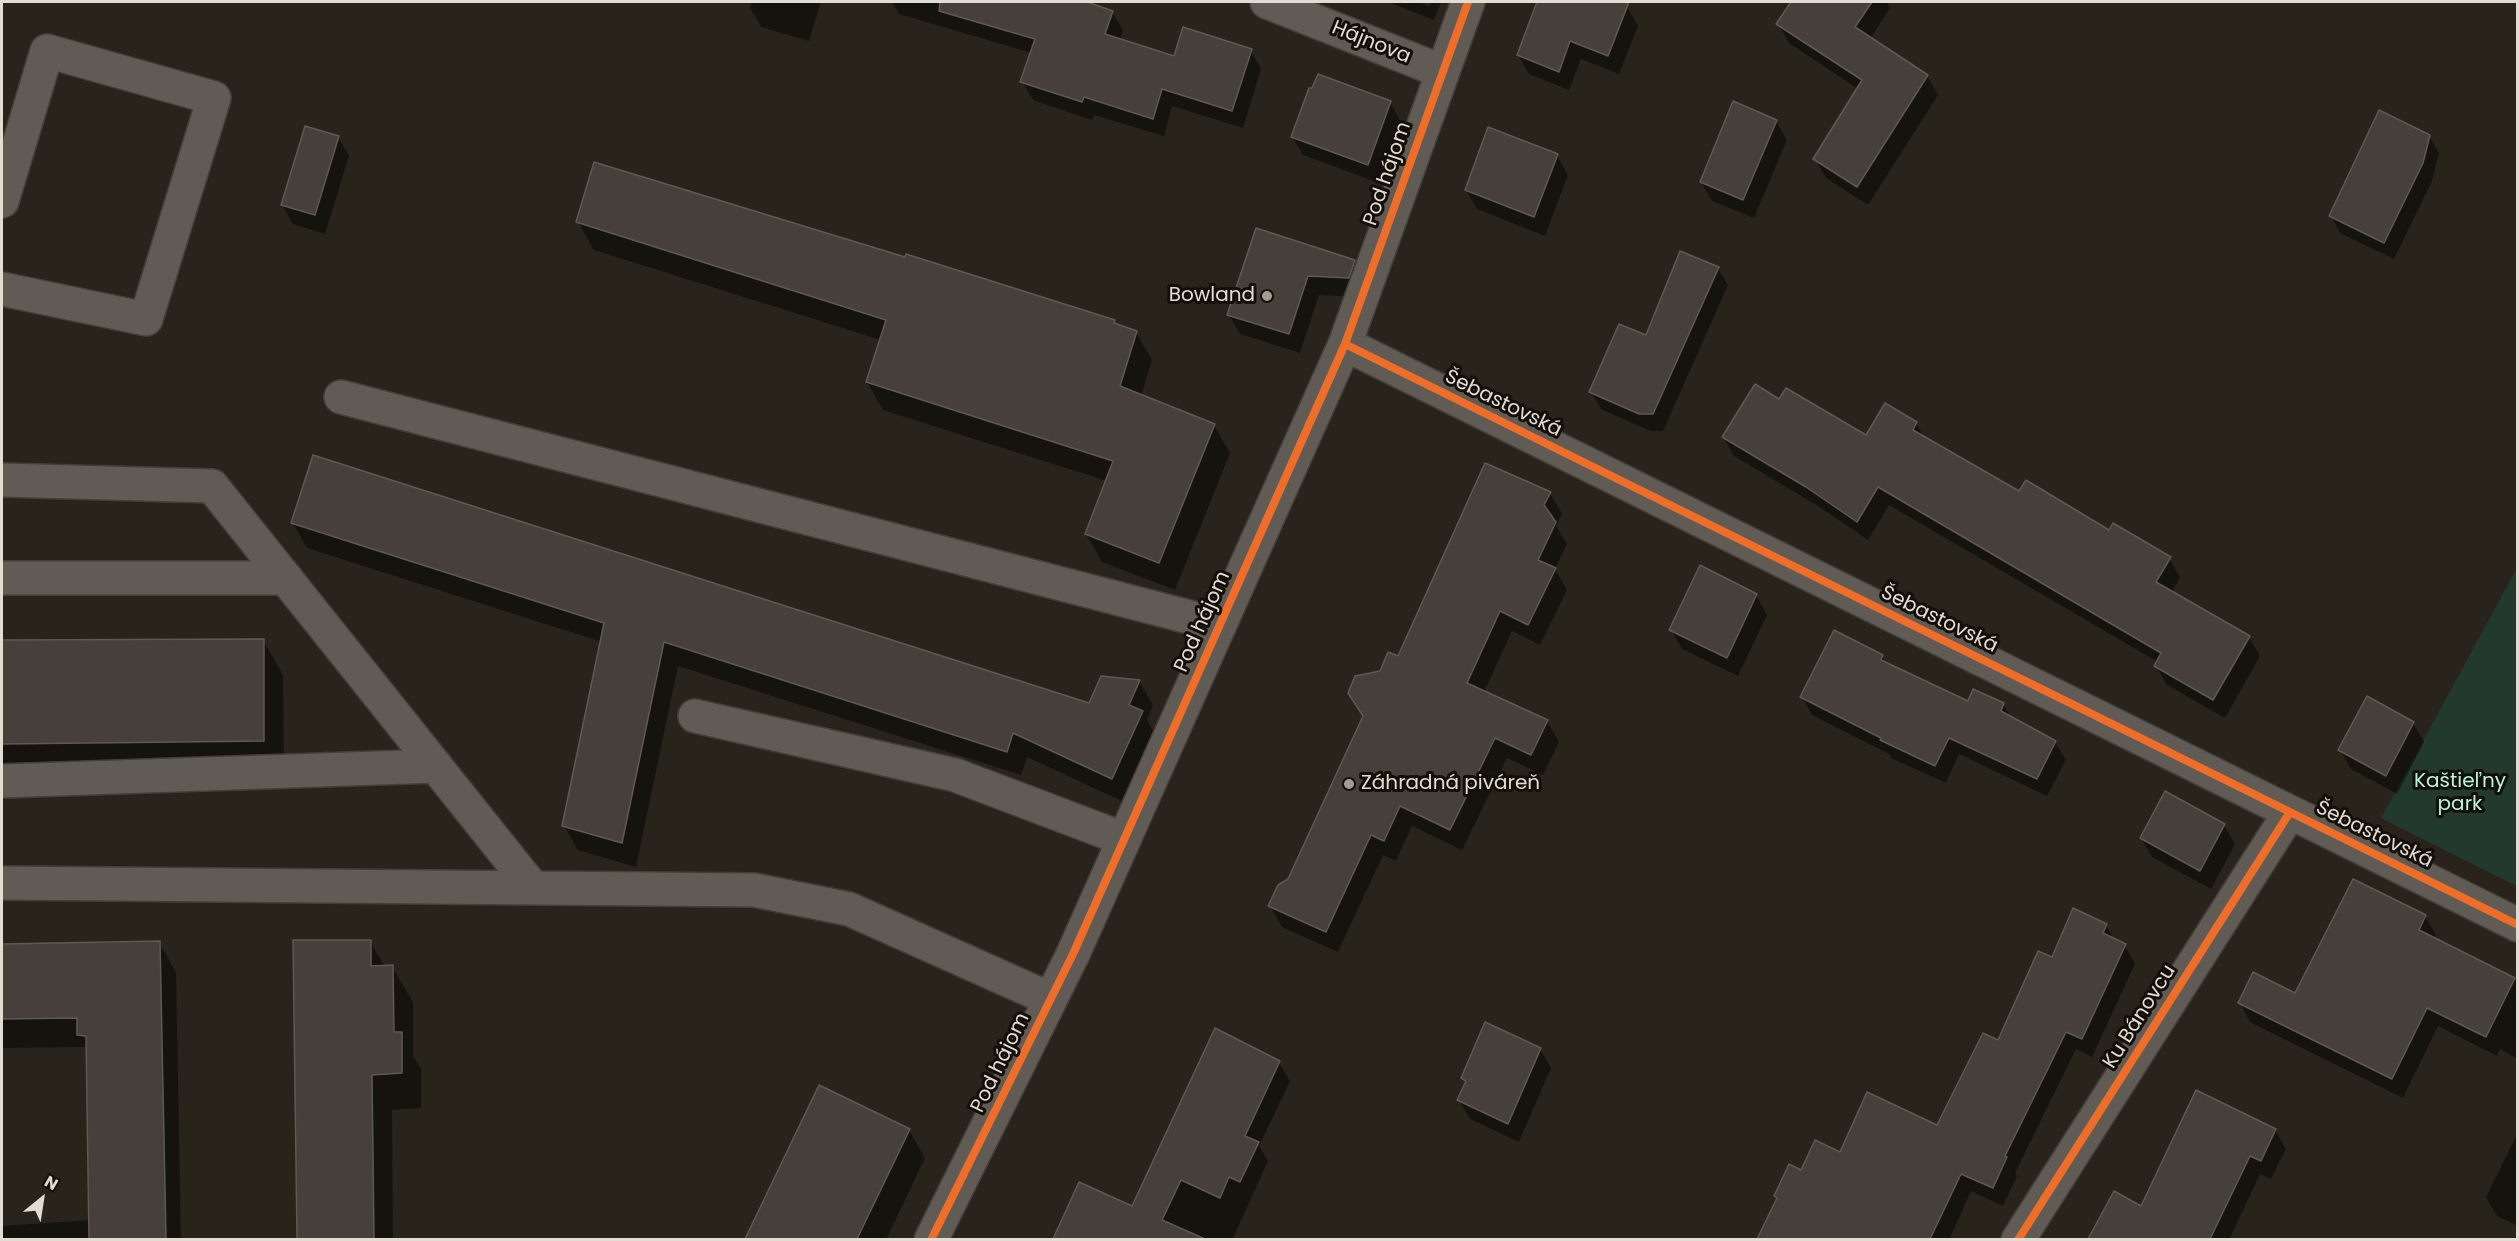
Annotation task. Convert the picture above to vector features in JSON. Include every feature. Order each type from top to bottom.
[{"type":"street","name":"Hájnova","points":[[1266,2],[1442,70]]},
{"type":"street","name":"Pod hájom","points":[[931,1239],[1050,999],[1345,344],[1468,2]]},
{"type":"street","points":[[2,201],[47,51],[214,98],[146,319],[2,289]]},
{"type":"street","name":"Šebastovská","points":[[1345,344],[2517,925]]},
{"type":"street","points":[[341,397],[1220,625]]},
{"type":"street","points":[[2,480],[212,486],[533,888]]},
{"type":"street","points":[[2,578],[286,578]]},
{"type":"street","points":[[695,716],[955,775],[1124,839]]},
{"type":"street","points":[[2,781],[436,766]]},
{"type":"street","name":"Ku Bánovcu","points":[[2018,1239],[2290,812]]},
{"type":"street","points":[[2,883],[754,890],[849,909],[1050,999]]},
{"type":"green space","name":"Kaštieľny park","points":[[2517,568],[2517,886],[2381,818]]},
{"type":"building","points":[[940,2],[1087,2],[1113,11],[1105,34],[1174,56],[1183,27],[1252,49],[1232,111],[1162,89],[1153,119],[1084,97],[1082,102],[1020,82],[1035,39],[939,11]]},
{"type":"building","points":[[1537,2],[1629,2],[1608,56],[1570,41],[1559,72],[1517,55]]},
{"type":"building","points":[[1791,2],[1872,2],[1855,27],[1928,75],[1857,187],[1813,159],[1862,80],[1776,24]]},
{"type":"building","points":[[1318,74],[1391,101],[1368,165],[1291,137],[1309,88],[1312,88]]},
{"type":"building","points":[[1733,101],[1777,120],[1743,200],[1700,182]]},
{"type":"building","points":[[2379,110],[2430,135],[2423,163],[2384,243],[2329,216]]},
{"type":"building","points":[[305,126],[339,136],[315,215],[281,205]]},
{"type":"building","points":[[1488,127],[1558,154],[1534,217],[1465,190]]},
{"type":"building","points":[[594,162],[905,257],[906,254],[1115,320],[1114,323],[1137,331],[1120,386],[1215,424],[1159,563],[1085,534],[1113,461],[866,382],[886,320],[576,222]]},
{"type":"building","name":"Bowland","points":[[1256,228],[1355,260],[1349,278],[1308,276],[1289,334],[1227,315]]},
{"type":"building","points":[[1680,251],[1719,267],[1653,414],[1639,414],[1589,392],[1619,324],[1646,335]]},
{"type":"building","points":[[1755,384],[1779,399],[1786,388],[1866,435],[1885,403],[1917,422],[1913,430],[2019,491],[2026,480],[2109,530],[2113,523],[2171,557],[2156,582],[2250,636],[2213,700],[2154,666],[2161,653],[1878,487],[1857,522],[1806,487],[1722,437]]},
{"type":"building","points":[[313,455],[1089,703],[1101,676],[1140,680],[1129,705],[1143,711],[1112,779],[1013,733],[1007,752],[664,642],[622,843],[562,826],[604,623],[291,523]]},
{"type":"building","points":[[1485,463],[1551,492],[1544,505],[1556,522],[1538,560],[1556,568],[1528,625],[1500,611],[1467,683],[1548,720],[1531,755],[1495,738],[1450,830],[1400,806],[1384,841],[1371,835],[1326,932],[1268,906],[1278,885],[1288,879],[1363,716],[1348,693],[1355,676],[1380,671],[1388,652],[1398,656]]},
{"type":"building","points":[[1700,565],[1757,594],[1727,658],[1669,630]]},
{"type":"building","points":[[1834,630],[1883,655],[1881,660],[1968,701],[1973,689],[2004,703],[2001,711],[2056,741],[2037,779],[1949,738],[1935,766],[1880,740],[1881,738],[1800,697]]},
{"type":"building","points":[[264,639],[264,741],[2,744],[2,640]]},
{"type":"building","points":[[2367,696],[2414,722],[2386,776],[2338,750]]},
{"type":"building","points":[[2165,791],[2225,824],[2200,871],[2140,838]]},
{"type":"building","points":[[2353,879],[2426,915],[2419,930],[2515,978],[2486,1037],[2427,1008],[2392,1079],[2238,1003],[2253,972],[2295,993]]},
{"type":"building","points":[[2073,908],[2107,924],[2103,933],[2126,944],[2082,1039],[2066,1032],[2005,1156],[2007,1157],[1993,1188],[1961,1174],[1930,1239],[1757,1239],[1777,1198],[1774,1196],[1789,1164],[1801,1170],[1815,1140],[1840,1152],[1867,1092],[1937,1125],[1983,1033],[1998,1040],[2038,951],[2052,957]]},
{"type":"building","points":[[293,940],[371,940],[371,966],[393,965],[394,1032],[402,1032],[402,1073],[372,1075],[374,1239],[297,1239]]},
{"type":"building","points":[[160,941],[166,1239],[89,1239],[86,1036],[77,1035],[77,1018],[2,1019],[2,944]]},
{"type":"building","points":[[1485,1022],[1541,1048],[1508,1124],[1457,1100],[1466,1081],[1461,1078]]},
{"type":"building","points":[[1215,1028],[1280,1061],[1245,1136],[1259,1142],[1240,1182],[1229,1177],[1220,1198],[1181,1180],[1162,1220],[1205,1239],[1053,1239],[1079,1182],[1132,1206]]},
{"type":"building","points":[[819,1085],[910,1129],[857,1239],[745,1239]]},
{"type":"building","points":[[2196,1090],[2276,1129],[2261,1161],[2250,1156],[2210,1239],[2088,1239],[2114,1191],[2141,1206]]},
{"type":"cycle path","points":[[931,1240],[1073,954],[1345,344],[1468,2]]},
{"type":"cycle path","points":[[1345,344],[2518,925]]},
{"type":"cycle path","points":[[2018,1240],[2290,812]]},
{"type":"place","name":"Bowland","points":[[1267,296]]},
{"type":"place","name":"Záhradná piváreň","points":[[1349,784]]}]
